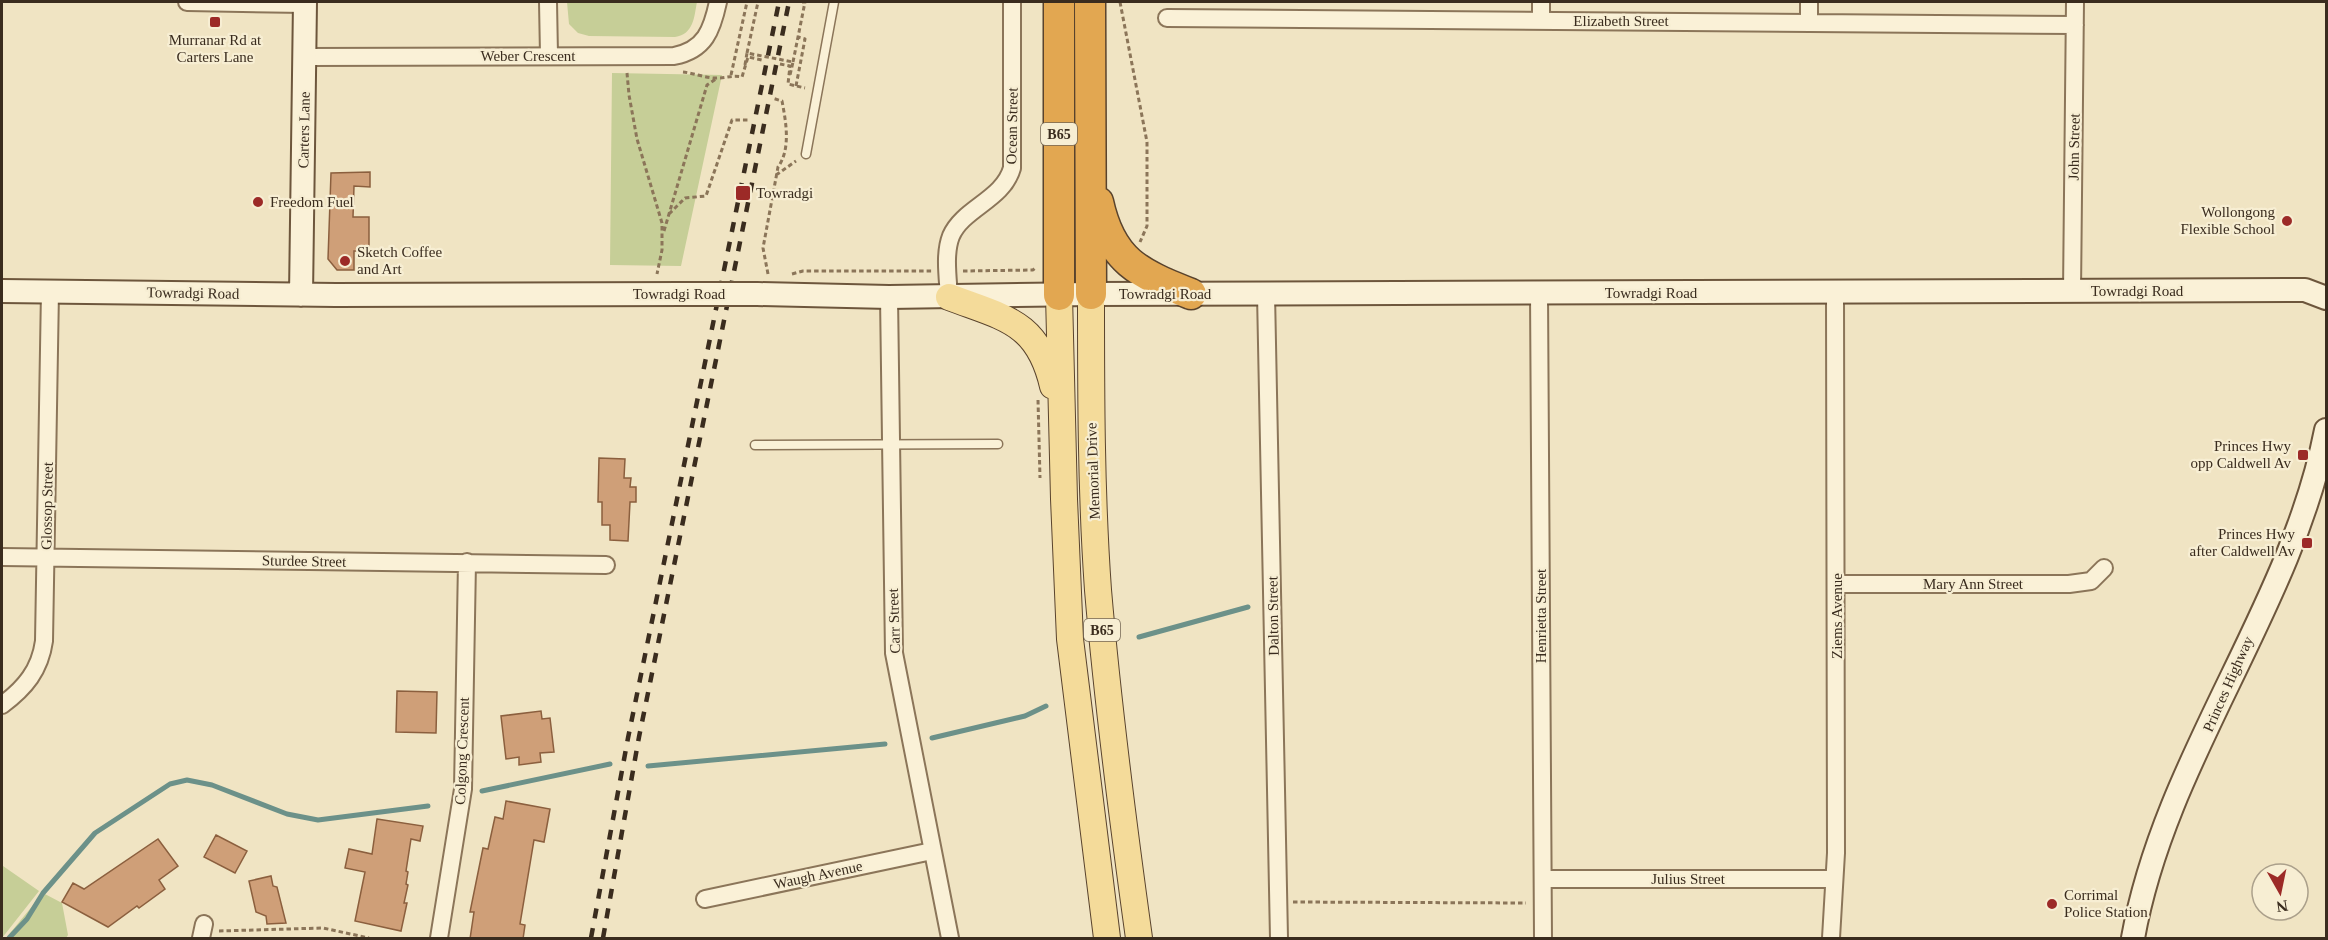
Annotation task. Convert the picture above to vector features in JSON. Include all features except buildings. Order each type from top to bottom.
[{"type":"highway","name":"Memorial Drive","points":[[1059,2],[1059,295]]},
{"type":"highway","name":"Memorial Drive","points":[[1090,2],[1091,294]]},
{"type":"highway","points":[[1090,152],[1101,216],[1114,247],[1131,266],[1143,274],[1191,294]]},
{"type":"main road","name":"Carters Lane","points":[[301,295],[305,3]]},
{"type":"main road","name":"Towradgi Road","points":[[2,291],[301,295],[683,294],[763,287],[889,297],[949,297],[1091,294],[1835,294],[2306,290],[2326,298]]},
{"type":"main road","name":"Memorial Drive","points":[[1091,294],[1092,462],[1098,588],[1114,746],[1139,939]]},
{"type":"main road","name":"Memorial Drive","points":[[1059,295],[1062,443],[1071,649],[1107,939]]},
{"type":"main road","points":[[949,297],[1013,322],[1036,343],[1048,367],[1062,443]]},
{"type":"main road","name":"Princes Highway","points":[[2133,939],[2150,873],[2181,788],[2294,540],[2313,486],[2326,430]]},
{"type":"street","points":[[186,2],[305,3]]},
{"type":"street","points":[[548,2],[549,55]]},
{"type":"street","name":"Weber Crescent","points":[[305,57],[674,56],[696,49],[710,34],[718,2]]},
{"type":"street","name":"Ocean Street","points":[[949,297],[948,271],[951,235],[999,191],[1012,168],[1012,2]]},
{"type":"street","points":[[1541,2],[1541,21]]},
{"type":"street","points":[[1809,2],[1809,22]]},
{"type":"street","name":"John Street","points":[[2072,292],[2075,2]]},
{"type":"street","name":"Elizabeth Street","points":[[1167,18],[2075,25]]},
{"type":"street","name":"Glossop Street","points":[[2,705],[31,679],[42,655],[46,558],[50,291]]},
{"type":"street","name":"Henrietta Street","points":[[1539,293],[1544,939]]},
{"type":"street","name":"Dalton Street","points":[[1266,294],[1279,939]]},
{"type":"street","name":"Ziems Avenue","points":[[1831,939],[1836,853],[1835,294]]},
{"type":"street","name":"Carr Street","points":[[889,297],[894,653],[950,939]]},
{"type":"street","name":"Sturdee Street","points":[[2,557],[606,565]]},
{"type":"street","name":"Colgong Crescent","points":[[439,939],[463,789],[467,562]]},
{"type":"street","name":"Mary Ann Street","points":[[1837,584],[2069,585],[2091,581],[2104,568]]},
{"type":"street","name":"Waugh Avenue","points":[[705,899],[932,851]]},
{"type":"street","name":"Julius Street","points":[[1543,879],[1833,879]]},
{"type":"lane","points":[[806,154],[834,2]]},
{"type":"lane","points":[[755,445],[998,444]]},
{"type":"path","points":[[731,75],[747,2]]},
{"type":"path","points":[[665,276],[657,274],[666,219],[707,85],[716,79],[731,75],[742,77],[758,2]]},
{"type":"path","points":[[780,64],[790,66],[790,75],[805,2],[802,2]]},
{"type":"path","points":[[1120,2],[1147,142],[1147,226],[1139,244]]},
{"type":"path","points":[[745,11],[756,13]]},
{"type":"path","points":[[796,86],[805,39],[798,37]]},
{"type":"path","points":[[747,53],[793,62]]},
{"type":"path","points":[[627,56],[632,118],[660,209],[663,237]]},
{"type":"path","points":[[745,65],[748,57],[762,60]]},
{"type":"path","points":[[681,72],[701,73],[716,79]]},
{"type":"path","points":[[763,287],[763,248],[778,166],[784,158],[786,127],[782,101],[772,98]]},
{"type":"path","points":[[666,219],[675,206],[685,198],[706,196],[732,120],[749,120]]},
{"type":"path","points":[[791,274],[802,271],[1033,270],[1037,265]]},
{"type":"path","points":[[1038,395],[1040,479]]},
{"type":"path","points":[[1279,902],[1543,903]]},
{"type":"path","points":[[203,932],[323,928],[369,939]]},
{"type":"green space","points":[[567,2],[697,2],[690,29],[675,37],[589,36],[578,33],[569,24]]},
{"type":"green space","points":[[612,73],[722,75],[681,266],[610,265]]},
{"type":"green space","points":[[2,867],[39,891],[2,938]]},
{"type":"green space","points":[[43,893],[62,903],[68,935],[66,938],[6,938]]},
{"type":"waterway","points":[[1139,637],[1248,607]]},
{"type":"waterway","points":[[932,738],[1025,716],[1046,706]]},
{"type":"waterway","points":[[648,766],[885,744]]},
{"type":"waterway","points":[[482,791],[610,764]]},
{"type":"waterway","points":[[9,938],[27,919],[43,893],[95,833],[170,784],[187,780],[212,785],[287,814],[318,820],[428,806]]},
{"type":"railway","points":[[591,938],[628,738],[779,2]]},
{"type":"railway","points":[[603,938],[639,737],[789,2]]},
{"type":"place","name":"Murranar Rd at Carters Lane","points":[[215,22]]},
{"type":"place","name":"Towradgi","points":[[743,193]]},
{"type":"place","name":"Freedom Fuel","points":[[258,202]]},
{"type":"place","name":"Wollongong Flexible School","points":[[2287,221]]},
{"type":"place","name":"Sketch Coffee and Art","points":[[345,261]]},
{"type":"place","name":"Princes Hwy opp Caldwell Av","points":[[2303,455]]},
{"type":"place","name":"Princes Hwy after Caldwell Av","points":[[2307,543]]},
{"type":"place","name":"Corrimal Police Station","points":[[2052,904]]}]
